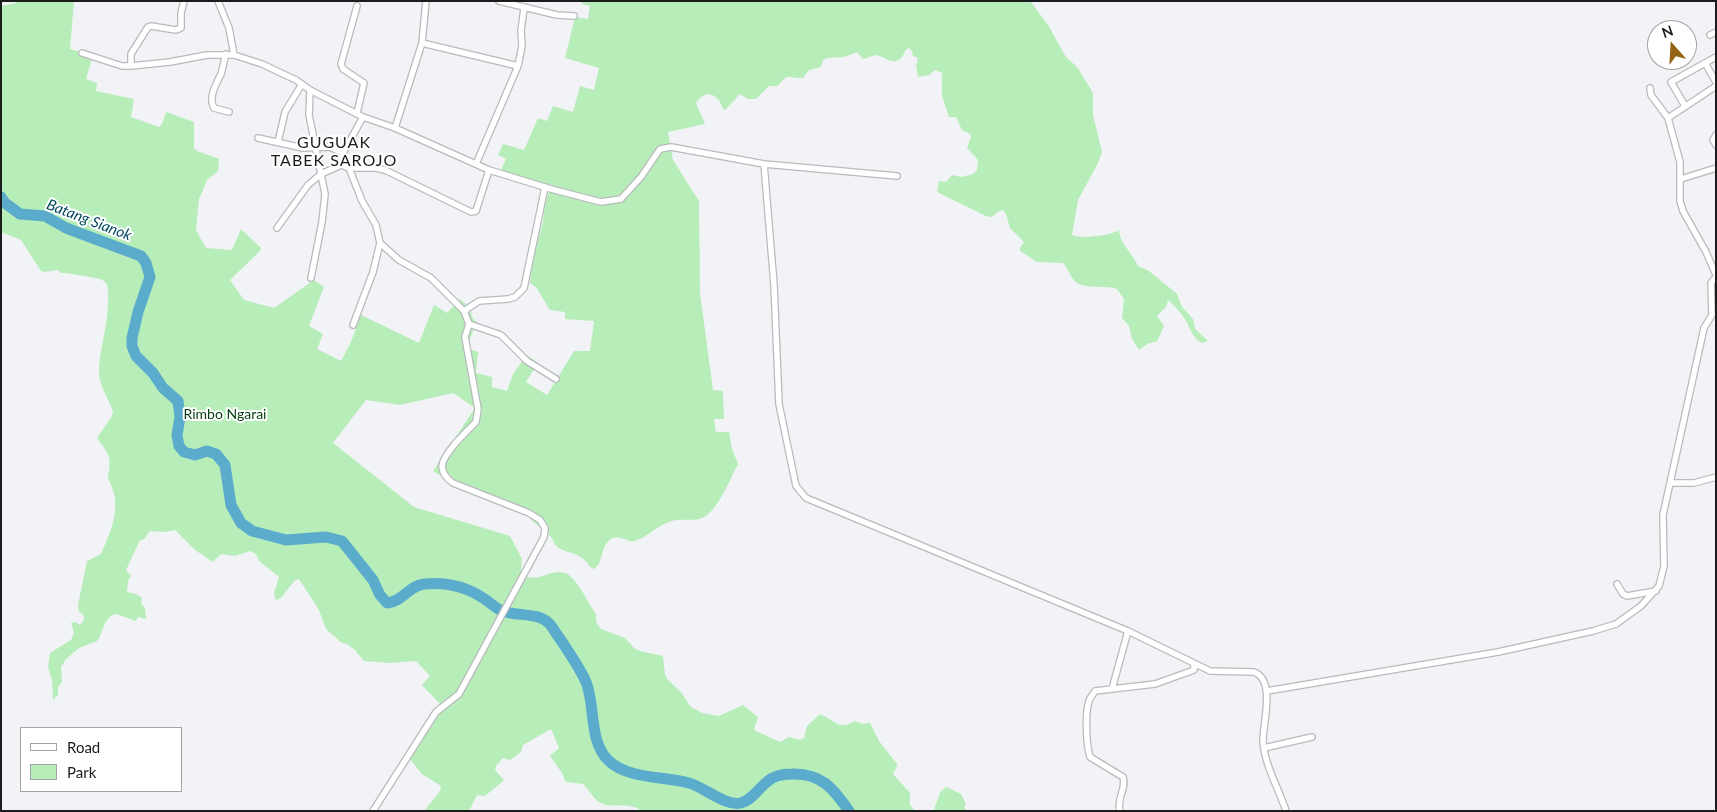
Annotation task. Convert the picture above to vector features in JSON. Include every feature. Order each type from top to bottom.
[{"type":"street","points":[[131,66],[131,54],[148,27],[176,30],[181,28],[181,13],[184,1]]},
{"type":"street","points":[[218,1],[229,28],[234,55]]},
{"type":"street","points":[[396,128],[422,42],[426,1]]},
{"type":"street","points":[[499,1],[556,15],[574,16]]},
{"type":"street","points":[[341,165],[343,153],[360,115],[364,83],[343,69],[341,64],[357,6]]},
{"type":"street","points":[[476,164],[518,66],[522,46],[521,31],[524,8]]},
{"type":"street","points":[[422,42],[518,66]]},
{"type":"street","points":[[82,53],[122,66],[170,62],[207,55],[234,55],[262,64],[360,115],[396,128],[489,170],[601,202],[621,199],[641,177],[660,149],[671,147],[764,164],[897,176]]},
{"type":"street","points":[[226,54],[221,73],[213,90],[212,102],[214,108],[228,112]]},
{"type":"street","points":[[1684,106],[1671,82],[1716,57]]},
{"type":"street","points":[[1705,63],[1716,82]]},
{"type":"street","points":[[278,142],[285,112],[302,84]]},
{"type":"street","points":[[1668,118],[1716,86]]},
{"type":"street","points":[[1267,691],[1498,652],[1593,631],[1616,624],[1641,606],[1656,591],[1664,566],[1663,515],[1704,328],[1712,314],[1711,283],[1716,276],[1706,252],[1683,211],[1680,201],[1680,162],[1668,118],[1651,95],[1650,88]]},
{"type":"street","points":[[310,90],[309,115],[325,194],[312,278]]},
{"type":"street","points":[[1716,135],[1713,140],[1716,145]]},
{"type":"street","points":[[258,138],[302,148],[330,147],[343,153]]},
{"type":"street","points":[[764,164],[774,285],[779,404],[796,486],[806,498],[1128,631],[1210,671],[1254,672],[1259,674],[1267,691],[1264,748],[1266,759],[1286,811]]},
{"type":"street","points":[[277,228],[308,185],[321,174],[341,165],[350,168],[385,170],[471,212],[476,211],[489,170]]},
{"type":"street","points":[[350,168],[362,201],[376,226],[380,243],[373,272],[353,326]]},
{"type":"street","points":[[1681,179],[1716,168]]},
{"type":"street","points":[[464,311],[479,301],[514,297],[524,288],[545,187]]},
{"type":"street","points":[[373,811],[436,712],[458,694],[544,537],[545,528],[540,520],[529,513],[452,483],[445,477],[442,466],[445,457],[476,422],[477,416],[478,409],[465,337],[469,324],[464,311],[431,278],[399,260],[380,243]]},
{"type":"street","points":[[469,324],[501,335],[527,361],[556,379]]},
{"type":"street","points":[[1670,483],[1694,483],[1716,476]]},
{"type":"street","points":[[1617,584],[1627,596],[1656,591]]},
{"type":"street","points":[[1112,690],[1128,631]]},
{"type":"street","points":[[1120,811],[1119,800],[1125,784],[1123,777],[1090,757],[1087,746],[1089,699],[1096,691],[1155,684],[1194,670],[1194,664]]},
{"type":"street","points":[[1264,748],[1312,737]]},
{"type":"green space","name":"Rimbo Ngarai","points":[[16,1],[74,1],[70,49],[93,55],[86,79],[97,83],[96,91],[134,99],[131,117],[159,127],[166,112],[194,122],[194,148],[197,151],[219,159],[218,171],[207,180],[199,199],[196,230],[206,248],[232,250],[241,229],[261,250],[230,280],[244,300],[274,308],[314,280],[324,287],[309,326],[323,334],[317,349],[341,361],[351,342],[361,315],[419,343],[434,305],[447,313],[460,299],[469,307],[473,319],[477,322],[466,348],[478,352],[476,373],[492,377],[492,387],[507,391],[513,374],[527,355],[538,363],[526,382],[547,395],[574,351],[590,351],[594,321],[565,319],[565,312],[550,310],[536,287],[530,283],[532,264],[550,188],[501,170],[506,159],[498,155],[503,144],[524,150],[538,118],[547,121],[553,106],[573,112],[580,86],[594,90],[599,68],[565,58],[575,17],[588,19],[590,6],[582,4],[582,1],[1030,1],[1048,25],[1066,57],[1077,67],[1093,93],[1093,115],[1102,152],[1078,200],[1072,235],[1082,237],[1096,236],[1119,230],[1124,245],[1138,266],[1149,271],[1177,294],[1182,307],[1193,319],[1195,329],[1208,341],[1202,343],[1196,338],[1183,316],[1168,300],[1166,307],[1157,316],[1164,326],[1157,341],[1147,344],[1139,350],[1132,339],[1129,326],[1122,318],[1124,299],[1117,289],[1081,285],[1075,281],[1063,263],[1037,262],[1020,251],[1024,242],[1010,228],[1003,210],[992,217],[986,216],[937,192],[939,181],[946,182],[952,175],[961,177],[973,174],[977,170],[978,160],[967,148],[971,137],[970,134],[962,130],[956,117],[949,117],[942,96],[942,73],[935,70],[929,75],[918,77],[916,66],[918,58],[913,56],[909,48],[901,58],[895,61],[877,55],[863,59],[857,52],[844,57],[827,58],[823,60],[821,67],[809,70],[803,78],[787,77],[778,86],[769,86],[756,99],[748,99],[740,94],[725,110],[718,100],[711,95],[708,94],[700,98],[696,103],[705,124],[668,132],[673,160],[699,201],[700,293],[713,390],[723,391],[724,419],[714,419],[716,432],[729,432],[732,449],[738,464],[722,496],[711,511],[699,519],[669,522],[635,541],[619,537],[613,538],[606,545],[599,563],[593,569],[584,559],[558,547],[551,537],[526,512],[463,489],[433,471],[475,408],[453,393],[400,405],[366,400],[333,443],[414,507],[510,536],[522,559],[521,571],[526,576],[532,578],[557,572],[569,575],[596,614],[596,622],[601,629],[625,638],[634,648],[640,651],[663,656],[665,675],[668,680],[681,692],[691,707],[702,713],[719,716],[743,705],[758,717],[754,729],[756,731],[780,742],[789,737],[800,740],[804,738],[807,726],[820,714],[841,725],[855,721],[863,724],[870,723],[879,741],[897,764],[893,774],[910,793],[910,805],[915,811],[641,811],[628,806],[603,804],[583,784],[566,782],[550,756],[559,748],[551,729],[523,745],[521,752],[510,760],[503,758],[495,770],[504,780],[485,796],[477,795],[469,811],[424,811],[440,791],[441,786],[422,774],[409,758],[444,708],[422,685],[430,676],[416,661],[389,663],[364,661],[355,650],[342,643],[326,629],[319,610],[299,579],[295,580],[281,598],[276,600],[274,593],[279,577],[259,561],[256,554],[250,551],[235,556],[221,554],[213,562],[195,550],[175,530],[164,532],[150,531],[144,539],[140,540],[126,570],[131,576],[128,581],[127,592],[142,598],[141,603],[145,608],[146,619],[138,617],[136,621],[116,614],[109,618],[97,641],[79,648],[66,659],[61,667],[62,682],[58,687],[58,695],[53,700],[52,680],[48,667],[50,653],[71,640],[74,633],[71,623],[75,622],[80,625],[84,620],[78,605],[87,561],[101,554],[114,516],[115,498],[108,479],[109,457],[97,438],[113,412],[99,377],[108,295],[107,284],[101,279],[61,273],[58,270],[41,271],[21,240],[1,232],[1,6],[16,3]]},
{"type":"green space","points":[[946,787],[961,794],[967,811],[934,811],[940,792]]},
{"type":"waterway","name":"Batang Sianok","points":[[1,197],[5,203],[20,214],[45,216],[66,228],[141,256],[146,263],[150,277],[138,312],[132,338],[132,346],[136,356],[153,373],[163,388],[178,401],[180,417],[177,435],[179,446],[184,452],[195,455],[207,451],[216,454],[225,465],[231,505],[241,523],[252,531],[286,540],[326,537],[342,541],[373,580],[380,595],[387,603],[393,602],[419,585],[447,584],[476,594],[502,611],[536,616],[548,622],[575,661],[586,682],[598,744],[602,753],[617,767],[636,774],[689,783],[722,799],[735,803],[741,803],[748,799],[775,777],[785,774],[802,774],[819,779],[832,789],[849,811]]},
{"type":"district","name":"GUGUAK TABEK SAROJO","points":[[334,152]]}]
